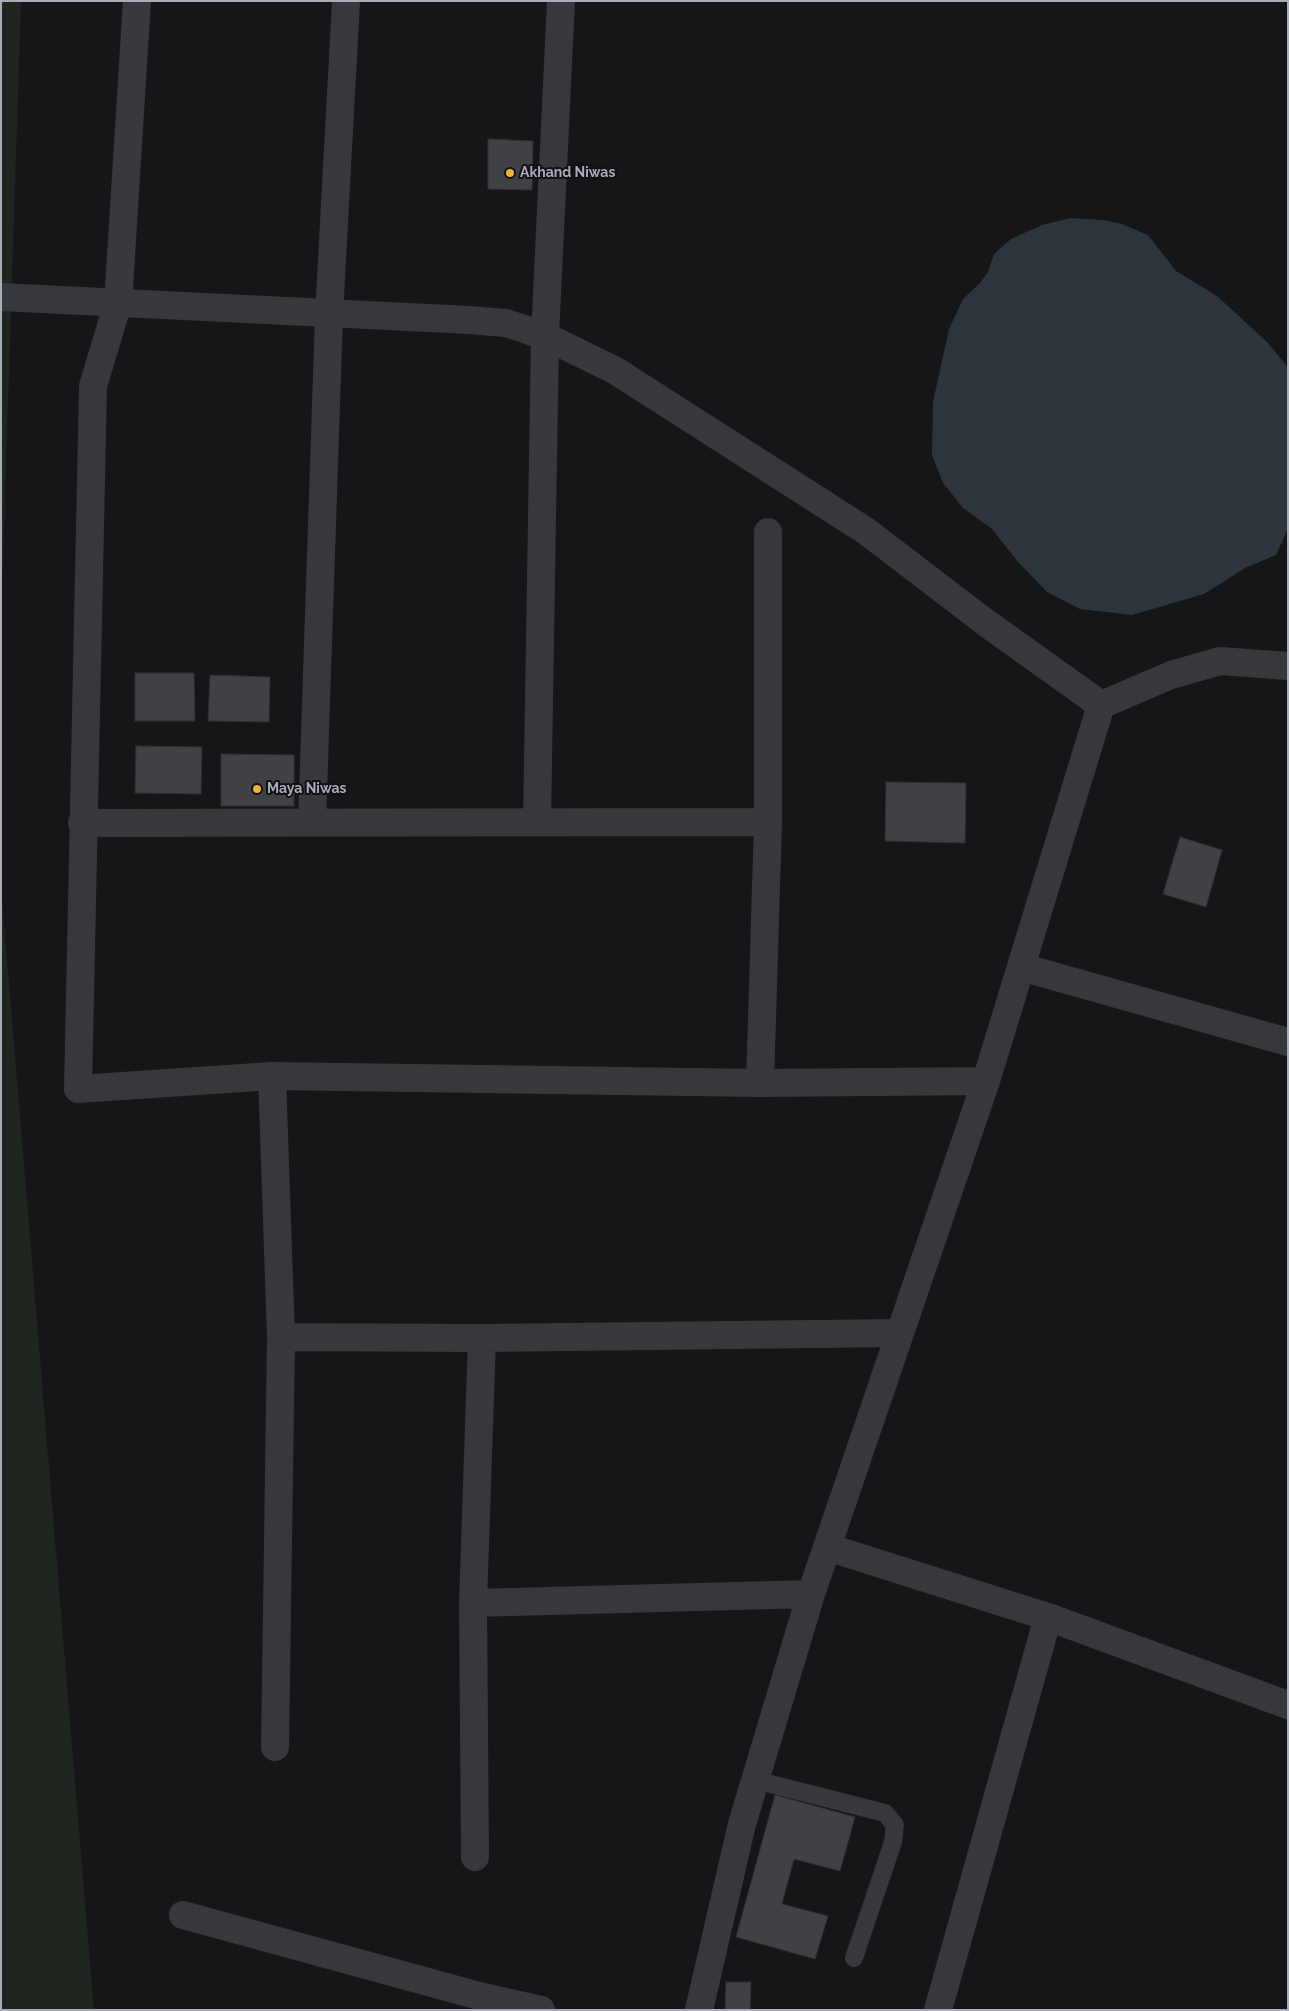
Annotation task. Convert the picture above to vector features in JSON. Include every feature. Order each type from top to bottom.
[{"type":"street","points":[[137,1],[118,304],[92,386],[78,1089],[272,1076],[760,1083],[986,1081]]},
{"type":"street","points":[[312,823],[329,315],[346,1]]},
{"type":"street","points":[[537,822],[545,336],[561,1]]},
{"type":"street","points":[[1,297],[506,323],[545,336],[616,371],[866,531],[985,622],[1101,705]]},
{"type":"street","points":[[760,1083],[768,822],[768,532]]},
{"type":"street","points":[[699,2010],[742,1824],[811,1594],[986,1081],[1101,705],[1171,675],[1220,661],[1288,666]]},
{"type":"street","points":[[82,823],[768,822]]},
{"type":"street","points":[[1021,967],[1288,1042]]},
{"type":"street","points":[[272,1076],[280,1337],[276,1747]]},
{"type":"street","points":[[280,1337],[482,1338],[900,1333]]},
{"type":"street","points":[[475,1857],[473,1603],[482,1338]]},
{"type":"street","points":[[827,1547],[1048,1617],[1288,1705]]},
{"type":"street","points":[[473,1603],[811,1594]]},
{"type":"street","points":[[938,2010],[1048,1617]]},
{"type":"street","points":[[183,1916],[480,2003],[541,2010]]},
{"type":"lane","points":[[755,1780],[885,1813],[895,1825],[893,1842],[854,1958]]},
{"type":"shaded area","points":[[1,1],[21,1],[1,619]]},
{"type":"shaded area","points":[[1070,218],[1103,220],[1122,224],[1148,235],[1176,271],[1217,296],[1267,342],[1288,370],[1287,531],[1276,555],[1245,568],[1204,594],[1132,615],[1080,609],[1047,592],[1018,562],[992,529],[963,508],[943,483],[932,455],[933,402],[949,329],[963,299],[980,283],[988,272],[994,254],[1011,239],[1042,225]]},
{"type":"shaded area","points":[[1,888],[94,2010],[1,2010]]},
{"type":"building","name":"Akhand Niwas","points":[[488,139],[533,141],[532,190],[488,189]]},
{"type":"building","points":[[135,673],[194,673],[195,721],[135,721]]},
{"type":"building","points":[[210,675],[270,677],[269,722],[208,721]]},
{"type":"building","points":[[136,746],[202,747],[201,794],[135,793]]},
{"type":"building","name":"Maya Niwas","points":[[221,754],[294,755],[294,806],[221,806]]},
{"type":"building","points":[[886,782],[966,783],[965,843],[885,841]]},
{"type":"building","points":[[1180,837],[1222,850],[1206,907],[1163,894]]},
{"type":"building","points":[[775,1795],[855,1817],[840,1871],[794,1859],[782,1904],[828,1916],[815,1959],[736,1937]]},
{"type":"building","points":[[726,1982],[751,1982],[750,2010],[725,2010]]},
{"type":"place","name":"Akhand Niwas","points":[[510,173]]},
{"type":"place","name":"Maya Niwas","points":[[257,789]]}]
